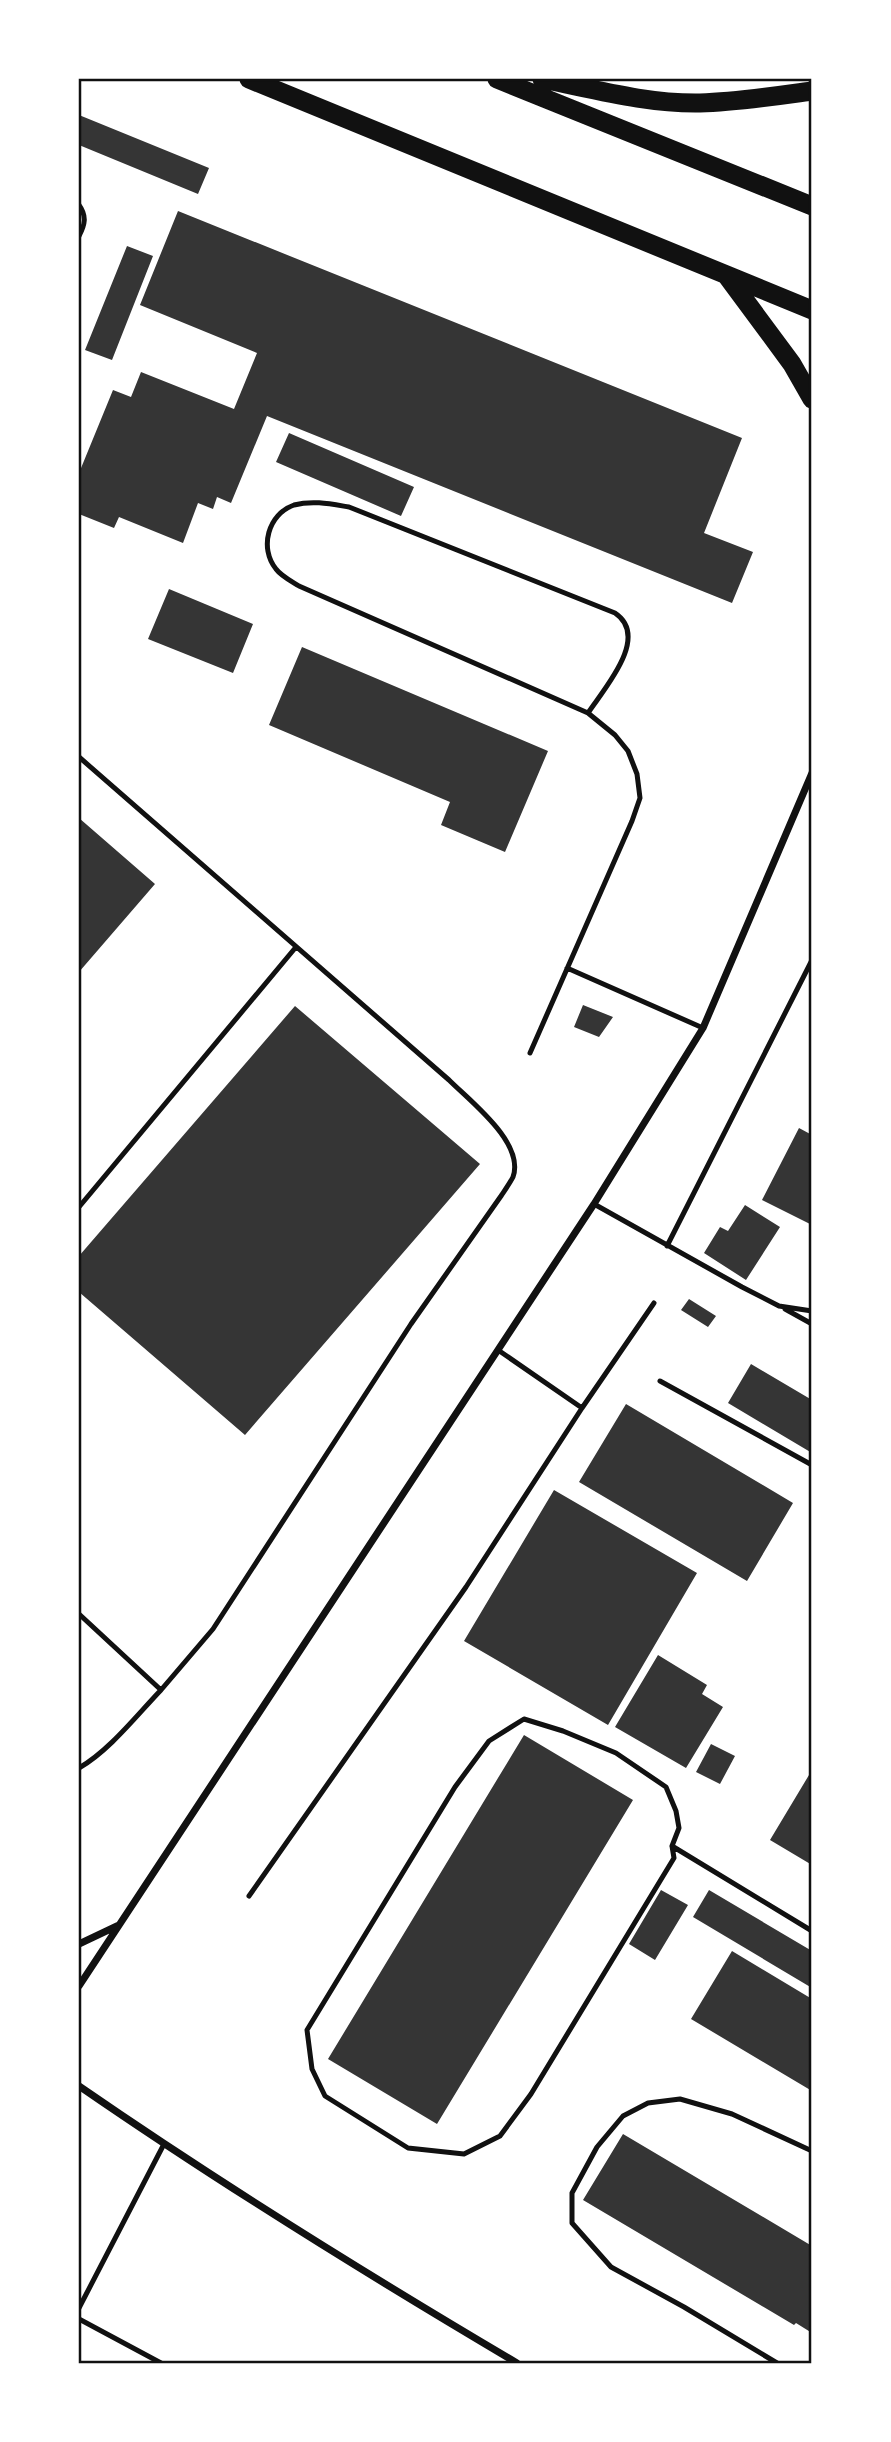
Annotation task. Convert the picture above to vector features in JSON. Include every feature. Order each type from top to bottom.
[{"type":"highway","points":[[248,79],[812,310]]},
{"type":"highway","points":[[497,79],[812,206]]},
{"type":"highway","points":[[542,79],[639,98],[698,103],[812,91]]},
{"type":"highway","points":[[727,276],[792,365],[812,399]]},
{"type":"street","points":[[79,1986],[594,1204],[703,1028],[812,772]]},
{"type":"street","points":[[79,1944],[120,1925]]},
{"type":"street","points":[[79,2085],[163,2144],[357,2268],[517,2363]]},
{"type":"lane","points":[[79,205],[83,210],[85,222],[79,236]]},
{"type":"lane","points":[[530,1053],[640,798],[637,774],[628,751],[615,735],[587,713],[299,586],[277,571],[271,561],[267,541],[274,520],[281,512],[293,506],[314,502],[349,508],[615,613],[625,624],[628,638],[626,652],[587,713]]},
{"type":"lane","points":[[79,757],[449,1080],[505,1137],[515,1157],[513,1176],[411,1324],[213,1629],[116,1737],[79,1768]]},
{"type":"lane","points":[[79,1207],[296,947]]},
{"type":"lane","points":[[667,1246],[812,960]]},
{"type":"lane","points":[[567,968],[703,1028]]},
{"type":"lane","points":[[594,1204],[812,1324]]},
{"type":"lane","points":[[249,1896],[466,1587],[654,1303]]},
{"type":"lane","points":[[779,1306],[812,1311]]},
{"type":"lane","points":[[498,1350],[582,1408]]},
{"type":"lane","points":[[660,1381],[812,1465]]},
{"type":"lane","points":[[79,1614],[161,1690]]},
{"type":"lane","points":[[524,1720],[563,1731],[616,1753],[666,1787],[676,1811],[679,1828],[672,1846],[674,1858],[531,2094],[500,2136],[464,2154],[408,2148],[325,2096],[312,2069],[307,2030],[455,1787],[489,1741],[524,1720]]},
{"type":"lane","points":[[672,1846],[812,1931]]},
{"type":"lane","points":[[777,2363],[611,2267],[572,2223],[572,2193],[597,2147],[624,2116],[648,2103],[680,2099],[732,2114],[812,2151]]},
{"type":"lane","points":[[79,2308],[163,2144]]},
{"type":"lane","points":[[79,2319],[161,2363]]},
{"type":"building","points":[[79,115],[209,168],[198,194],[79,145]]},
{"type":"building","points":[[178,211],[742,438],[704,533],[753,552],[732,603],[267,416],[231,503],[217,497],[213,509],[198,503],[183,543],[119,517],[114,528],[79,514],[79,473],[113,390],[131,397],[141,372],[234,409],[257,353],[140,305]]},
{"type":"building","points":[[127,246],[153,256],[112,360],[85,350]]},
{"type":"building","points":[[289,433],[414,487],[401,516],[276,462]]},
{"type":"building","points":[[169,589],[253,624],[233,673],[148,639]]},
{"type":"building","points":[[302,647],[548,751],[505,852],[441,825],[450,802],[269,725]]},
{"type":"building","points":[[79,818],[155,884],[79,972]]},
{"type":"building","points":[[583,1005],[613,1017],[599,1037],[574,1027]]},
{"type":"building","points":[[295,1006],[480,1164],[245,1435],[79,1292],[79,1256]]},
{"type":"building","points":[[799,1128],[812,1135],[812,1225],[762,1200]]},
{"type":"building","points":[[745,1205],[780,1227],[746,1280],[704,1253],[720,1227],[728,1231]]},
{"type":"building","points":[[689,1299],[716,1316],[708,1327],[681,1310]]},
{"type":"building","points":[[751,1364],[812,1400],[812,1453],[728,1403]]},
{"type":"building","points":[[626,1404],[793,1503],[747,1581],[579,1482]]},
{"type":"building","points":[[554,1490],[697,1573],[608,1725],[464,1641]]},
{"type":"building","points":[[658,1655],[707,1685],[702,1694],[723,1707],[686,1768],[615,1727]]},
{"type":"building","points":[[524,1735],[633,1800],[437,2124],[328,2059]]},
{"type":"building","points":[[711,1744],[735,1756],[720,1784],[696,1772]]},
{"type":"building","points":[[812,1770],[812,1865],[770,1840]]},
{"type":"building","points":[[661,1890],[688,1905],[655,1960],[629,1944]]},
{"type":"building","points":[[709,1890],[812,1951],[812,1988],[693,1917]]},
{"type":"building","points":[[732,1951],[812,1999],[812,2091],[691,2019]]},
{"type":"building","points":[[623,2134],[812,2246],[812,2333],[796,2323],[794,2325],[583,2200]]}]
